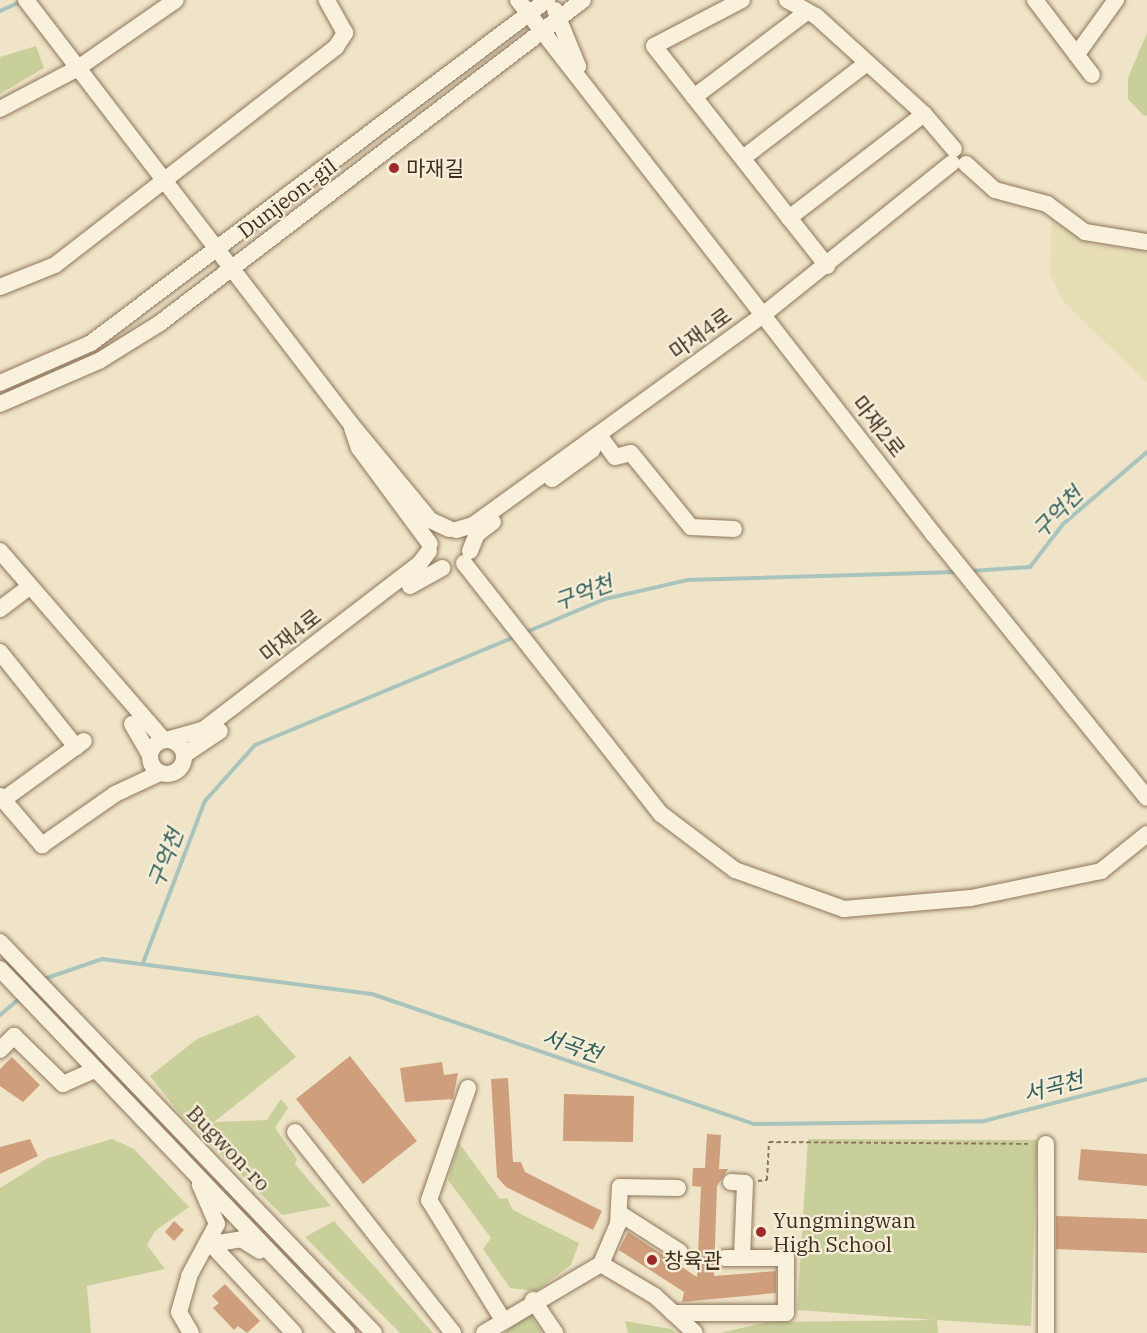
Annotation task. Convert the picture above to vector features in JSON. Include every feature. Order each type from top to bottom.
[{"type":"street","points":[[26,0],[351,424],[430,520],[453,529],[467,538],[467,557],[497,606],[661,814],[735,870],[844,909],[971,898],[1101,871],[1147,834]]},
{"type":"street","points":[[0,109],[78,68],[176,0]]},
{"type":"street","points":[[0,287],[55,265],[336,47],[345,33],[327,0]]},
{"type":"street","points":[[518,0],[582,76]]},
{"type":"street","points":[[547,0],[560,17],[582,76]]},
{"type":"street","name":"Dunjeon-gil","points":[[0,383],[91,343],[547,0]]},
{"type":"street","name":"Dunjeon-gil","points":[[0,404],[99,361],[232,269],[583,0]]},
{"type":"street","points":[[742,0],[654,46],[827,266]]},
{"type":"street","points":[[787,0],[807,12],[924,114],[957,159],[995,190],[1047,204],[1084,232],[1147,242]]},
{"type":"street","points":[[1035,0],[1092,75]]},
{"type":"street","points":[[1077,54],[1116,0]]},
{"type":"street","points":[[694,97],[807,12]]},
{"type":"street","points":[[742,158],[867,63]]},
{"type":"street","name":"마재2로","points":[[582,76],[934,535],[1147,798]]},
{"type":"street","points":[[789,218],[924,114]]},
{"type":"street","name":"마재4로","points":[[453,529],[473,525],[764,314],[827,266],[957,159]]},
{"type":"street","points":[[351,424],[359,448],[442,568],[467,557]]},
{"type":"street","points":[[599,435],[615,457],[632,453],[691,527],[734,529]]},
{"type":"street","name":"마재4로","points":[[467,557],[477,534],[592,450],[599,435]]},
{"type":"street","points":[[429,548],[436,533],[453,529]]},
{"type":"street","name":"마재4로","points":[[167,740],[204,729],[420,563],[429,548]]},
{"type":"street","points":[[0,551],[142,736],[153,763]]},
{"type":"street","name":"마재4로","points":[[153,763],[177,771],[184,755],[425,574],[442,568]]},
{"type":"street","points":[[29,587],[167,740],[184,755]]},
{"type":"street","points":[[0,609],[29,587]]},
{"type":"street","points":[[0,652],[80,744],[2,798],[42,845],[116,794],[153,763],[167,740]]},
{"type":"street","name":"Bugwon-ro","points":[[0,942],[374,1333]]},
{"type":"street","name":"Bugwon-ro","points":[[0,969],[347,1333]]},
{"type":"street","points":[[0,1050],[14,1036],[63,1084],[96,1070]]},
{"type":"street","points":[[468,1088],[429,1200],[503,1320]]},
{"type":"street","points":[[295,1132],[453,1333]]},
{"type":"street","points":[[1046,1144],[1046,1333]]},
{"type":"street","points":[[191,1333],[179,1312],[189,1276],[211,1244],[217,1224],[196,1175]]},
{"type":"street","points":[[738,1183],[742,1258]]},
{"type":"street","points":[[484,1333],[533,1300],[601,1264],[619,1214],[620,1187],[678,1188]]},
{"type":"street","points":[[619,1214],[680,1252]]},
{"type":"street","points":[[211,1244],[240,1239],[281,1264]]},
{"type":"street","points":[[211,1244],[294,1333]]},
{"type":"street","points":[[673,1313],[786,1313],[786,1258],[725,1258]]},
{"type":"street","points":[[601,1264],[673,1313],[694,1333]]},
{"type":"street","points":[[533,1300],[555,1333]]},
{"type":"path","points":[[738,1183],[767,1180],[769,1142],[1046,1144]]},
{"type":"shaded area","points":[[1052,214],[1089,244],[1147,251],[1147,383],[1063,301],[1050,274]]},
{"type":"green space","points":[[1147,33],[1147,115],[1144,116],[1128,99],[1128,78]]},
{"type":"green space","points":[[36,46],[44,68],[0,94],[0,57]]},
{"type":"green space","points":[[258,1015],[296,1057],[214,1122],[267,1120],[281,1099],[288,1108],[275,1128],[297,1159],[295,1164],[331,1206],[282,1215],[180,1114],[150,1076],[197,1039]]},
{"type":"green space","points":[[112,1139],[134,1149],[189,1207],[155,1231],[147,1245],[165,1269],[87,1286],[91,1333],[0,1333],[0,1188],[48,1158]]},
{"type":"green space","points":[[808,1139],[1037,1140],[1031,1326],[937,1320],[938,1333],[720,1333],[767,1322],[934,1320],[797,1310]]},
{"type":"green space","points":[[459,1143],[500,1199],[507,1198],[513,1210],[579,1243],[571,1265],[536,1291],[510,1288],[483,1249],[491,1238],[448,1180]]},
{"type":"green space","points":[[334,1221],[433,1333],[400,1333],[305,1237]]},
{"type":"green space","points":[[530,1314],[542,1333],[504,1333]]},
{"type":"green space","points":[[625,1321],[671,1329],[676,1333],[628,1333]]},
{"type":"building","points":[[350,1056],[417,1141],[363,1184],[296,1099]]},
{"type":"building","points":[[12,1057],[40,1085],[23,1102],[0,1086],[0,1069]]},
{"type":"building","points":[[442,1062],[444,1075],[458,1073],[453,1099],[405,1102],[400,1068]]},
{"type":"building","points":[[508,1078],[513,1162],[521,1162],[525,1172],[602,1211],[593,1230],[506,1187],[497,1177],[491,1079]]},
{"type":"building","points":[[564,1094],[634,1096],[633,1142],[563,1141]]},
{"type":"building","points":[[707,1134],[721,1135],[719,1169],[728,1169],[717,1186],[714,1276],[776,1271],[776,1293],[682,1302],[684,1292],[619,1250],[628,1232],[697,1277],[701,1187],[692,1186],[693,1168],[705,1168]]},
{"type":"building","points":[[30,1139],[38,1156],[0,1174],[0,1147]]},
{"type":"building","points":[[1081,1149],[1147,1154],[1147,1186],[1078,1180]]},
{"type":"building","points":[[1056,1216],[1147,1219],[1147,1253],[1056,1249]]},
{"type":"building","points":[[174,1221],[184,1230],[174,1241],[165,1232]]},
{"type":"building","points":[[225,1284],[260,1321],[247,1333],[238,1326],[234,1330],[213,1308],[219,1303],[212,1296]]},
{"type":"waterway","points":[[0,11],[22,1]]},
{"type":"waterway","name":"구억천","points":[[971,571],[1030,567],[1063,524],[1147,452]]},
{"type":"waterway","name":"구억천","points":[[524,633],[605,599],[687,580],[957,572]]},
{"type":"waterway","name":"구억천","points":[[143,963],[205,801],[255,745],[517,636]]},
{"type":"waterway","name":"서곡천","points":[[41,980],[102,959],[372,994],[753,1124],[984,1121],[1147,1079]]},
{"type":"waterway","name":"서곡천","points":[[0,1015],[20,998]]},
{"type":"place","name":"마재길","points":[[394,168]]},
{"type":"place","name":"Yungmingwan High School","points":[[761,1232]]},
{"type":"place","name":"창육관","points":[[652,1260]]}]
